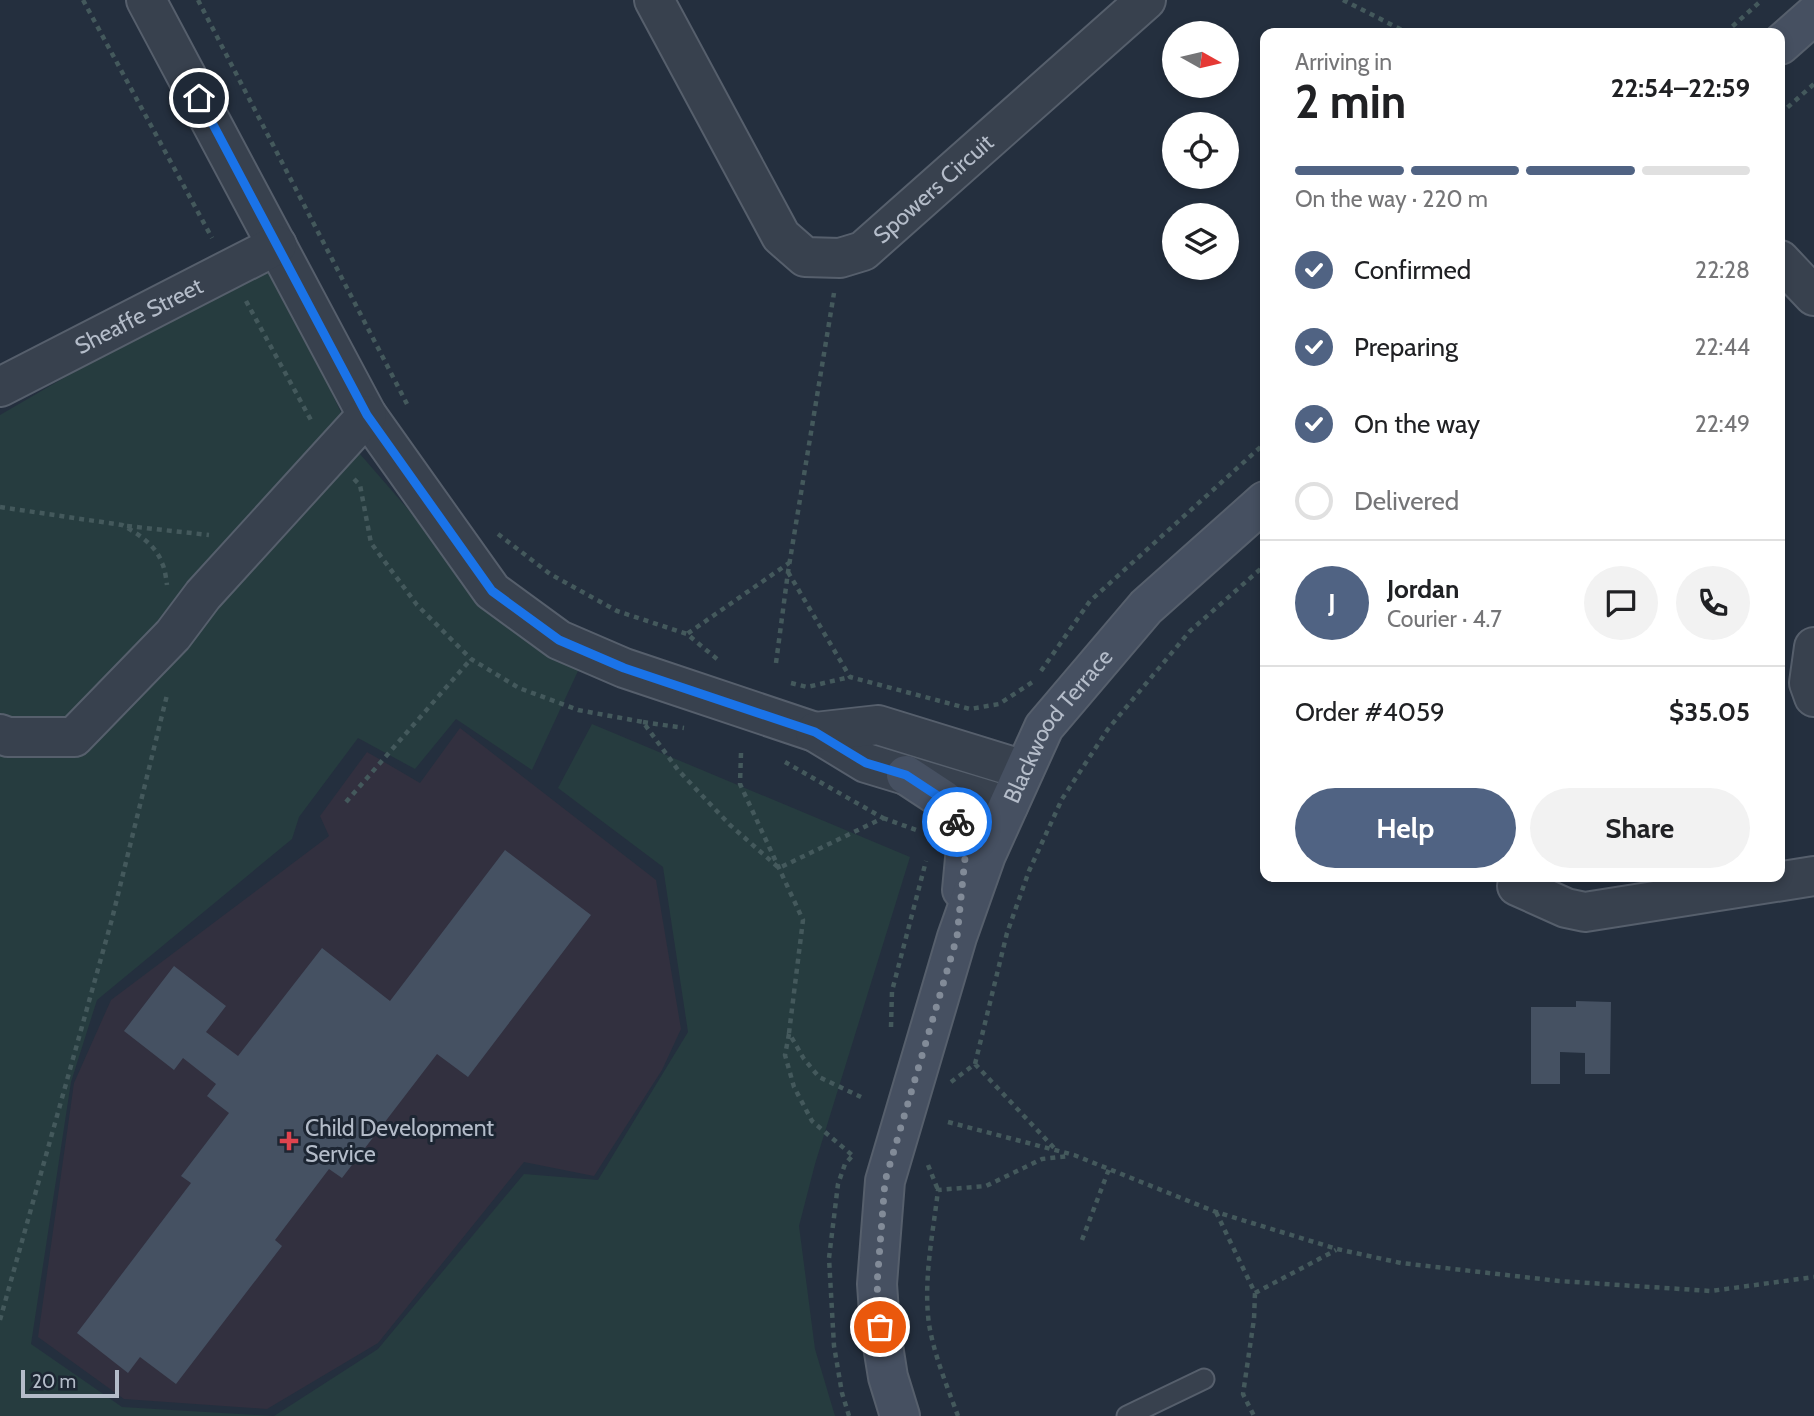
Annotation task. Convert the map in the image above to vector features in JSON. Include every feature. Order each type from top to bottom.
[{"type":"street","points":[[146,0],[367,415],[492,591],[559,640],[624,668],[815,732],[866,763],[1008,806]]},
{"type":"street","name":"Spowers Circuit","points":[[654,0],[780,236],[805,257],[840,258],[863,251],[1146,0]]},
{"type":"street","points":[[1785,41],[1814,15]]},
{"type":"street","name":"Sheaffe Street","points":[[0,387],[277,245]]},
{"type":"street","points":[[1785,265],[1814,296]]},
{"type":"street","points":[[0,734],[8,737],[74,737],[173,635],[203,595],[367,415]]},
{"type":"street","name":"Blackwood Terrace","points":[[900,1416],[888,1377],[877,1284],[885,1181],[957,937],[986,855],[1044,727],[1146,607],[1260,505]]},
{"type":"street","points":[[1814,648],[1809,683],[1814,697]]},
{"type":"street","points":[[815,732],[878,725],[1024,770]]},
{"type":"street","points":[[906,775],[944,800],[956,821],[966,848],[957,937]]},
{"type":"street","points":[[1785,881],[1814,876]]},
{"type":"street","points":[[1517,886],[1566,908],[1585,912],[1776,882]]},
{"type":"lane","points":[[1127,1416],[1204,1378]]},
{"type":"path","points":[[83,0],[314,426]]},
{"type":"path","points":[[198,0],[412,413]]},
{"type":"path","points":[[1343,0],[1398,28]]},
{"type":"path","points":[[1731,28],[1762,0]]},
{"type":"path","points":[[1785,110],[1814,84]]},
{"type":"path","points":[[776,663],[789,562],[840,258]]},
{"type":"path","points":[[0,507],[222,536]]},
{"type":"path","points":[[122,525],[139,534],[162,561],[167,585],[165,595]]},
{"type":"path","points":[[496,532],[550,574],[617,611],[687,634],[722,663]]},
{"type":"path","points":[[687,634],[789,562]]},
{"type":"path","points":[[1057,1151],[975,1064],[1007,933],[1029,871],[1062,799],[1108,729],[1189,631],[1260,569]]},
{"type":"path","points":[[788,572],[850,677]]},
{"type":"path","points":[[346,802],[471,659]]},
{"type":"path","points":[[782,681],[807,687],[850,677],[970,709]]},
{"type":"path","points":[[0,1320],[112,919],[168,689]]},
{"type":"path","points":[[643,722],[696,730]]},
{"type":"path","points":[[741,753],[740,785],[803,920],[785,1055],[794,1087],[813,1121],[852,1155]]},
{"type":"path","points":[[777,758],[883,818],[921,831]]},
{"type":"path","points":[[779,868],[883,818]]},
{"type":"path","points":[[789,1033],[804,1059],[819,1077],[861,1097]]},
{"type":"path","points":[[948,1122],[1074,1155],[1216,1212],[1337,1249],[1401,1263],[1559,1281],[1711,1291],[1814,1277]]},
{"type":"path","points":[[958,1416],[929,1324],[928,1278],[937,1190],[986,1186],[1042,1159],[1074,1155]]},
{"type":"path","points":[[1082,1240],[1109,1169]]},
{"type":"path","points":[[1216,1212],[1255,1293],[1243,1394],[1254,1416]]},
{"type":"path","points":[[1255,1293],[1337,1249]]},
{"type":"shaded area","points":[[460,728],[656,880],[681,1029],[662,1070],[594,1176],[524,1162],[378,1343],[267,1409],[124,1399],[38,1337],[74,1083],[111,1000],[329,836],[320,816],[367,752],[420,783]]},
{"type":"green space","points":[[265,261],[325,378],[360,454],[487,600],[578,671],[532,770],[456,719],[415,769],[358,738],[299,817],[292,839],[97,1000],[71,1082],[31,1344],[122,1407],[274,1416],[0,1416],[0,415]]},
{"type":"green space","points":[[592,724],[910,857],[815,1164],[799,1226],[815,1349],[835,1416],[274,1416],[378,1349],[524,1174],[598,1180],[688,1032],[663,867],[558,788]]},
{"type":"building","name":"Child Development Service","points":[[505,850],[591,915],[468,1077],[437,1054],[342,1178],[329,1169],[275,1240],[282,1246],[176,1384],[140,1357],[128,1373],[77,1333],[191,1183],[181,1176],[229,1113],[207,1096],[216,1084],[183,1058],[174,1070],[124,1031],[174,966],[226,1006],[206,1032],[238,1056],[322,948],[390,1001]]},
{"type":"building","points":[[1576,1001],[1611,1002],[1610,1074],[1585,1074],[1585,1053],[1560,1052],[1560,1084],[1531,1084],[1531,1007],[1576,1007]]},
{"type":"way so far","points":[[880,1327],[877,1284],[885,1181],[957,937],[966,848],[957,822]]},
{"type":"place","name":"Child Development Service","points":[[289,1141]]},
{"type":"route","points":[[199,98],[367,415],[492,591],[559,640],[624,668],[815,732],[866,763],[906,775],[944,800],[957,822]]}]
